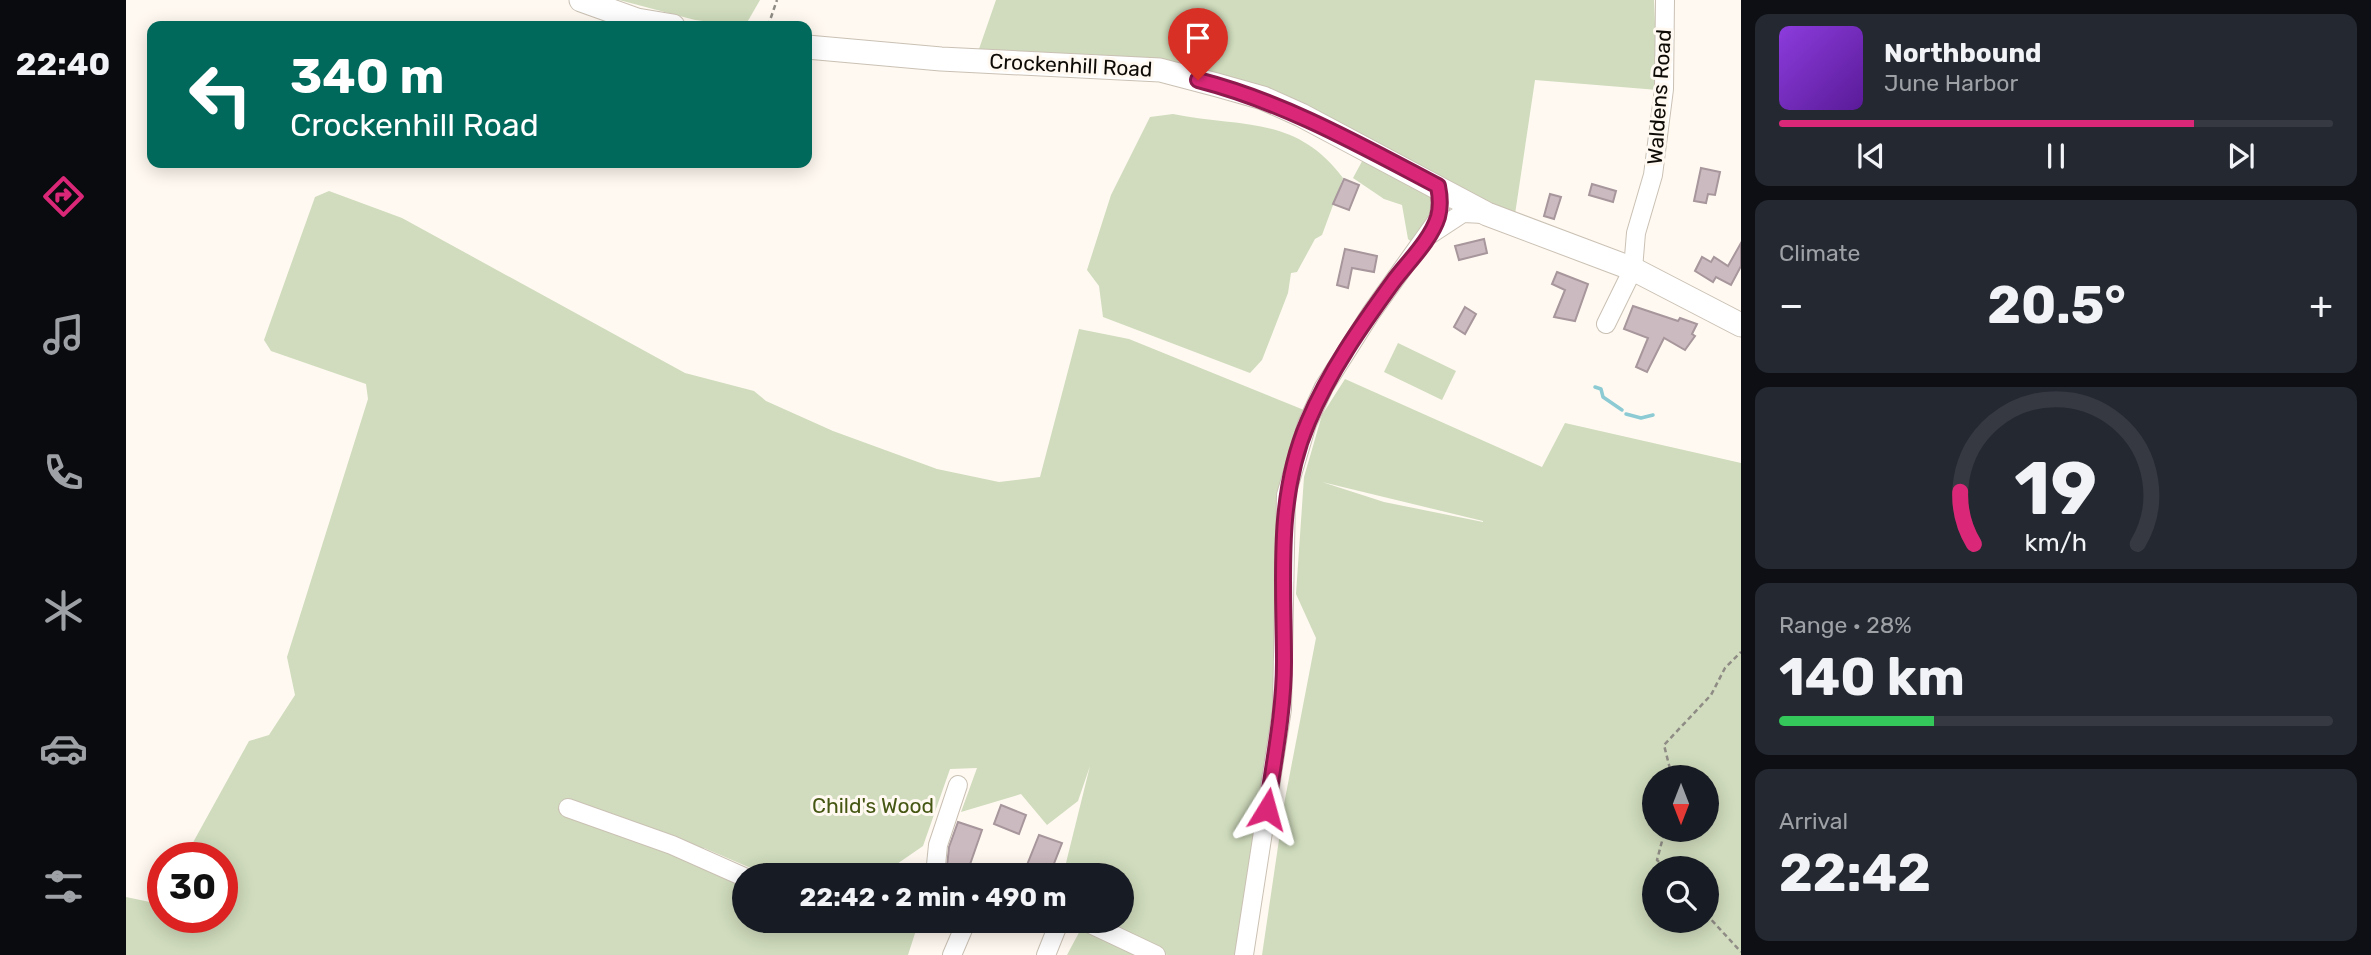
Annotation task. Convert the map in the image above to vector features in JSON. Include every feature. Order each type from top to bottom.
[{"type":"main road","points":[[580,0],[643,21]]},
{"type":"main road","name":"Crockenhill Road","points":[[812,47],[941,59],[1160,70],[1263,98],[1488,214],[1633,269],[1741,325]]},
{"type":"street","name":"Waldens Road","points":[[1633,269],[1636,233],[1653,175],[1659,137],[1664,89],[1665,0]]},
{"type":"street","points":[[1244,955],[1282,709],[1286,495],[1307,424],[1324,387],[1371,313],[1438,219],[1441,203],[1438,186]]},
{"type":"street","points":[[1428,236],[1463,213],[1488,214]]},
{"type":"street","points":[[1608,259],[1636,233]]},
{"type":"street","points":[[1606,324],[1633,269]]},
{"type":"street","points":[[936,863],[938,845],[958,785]]},
{"type":"street","points":[[568,808],[672,845],[732,872]]},
{"type":"street","points":[[952,955],[961,933]]},
{"type":"street","points":[[1046,955],[1055,933]]},
{"type":"street","points":[[1109,933],[1156,955]]},
{"type":"path","points":[[770,21],[777,0]]},
{"type":"path","points":[[1669,765],[1664,745],[1711,695],[1725,668],[1741,652]]},
{"type":"path","points":[[1719,928],[1741,952]]},
{"type":"green space","points":[[619,0],[760,0],[748,21],[695,20]]},
{"type":"green space","points":[[996,0],[1654,0],[1658,90],[1535,80],[1514,221],[1264,92],[1092,58],[979,49]]},
{"type":"green space","points":[[1173,114],[1245,124],[1287,134],[1306,143],[1325,158],[1343,178],[1322,235],[1315,239],[1297,272],[1291,273],[1288,293],[1262,360],[1250,373],[1103,317],[1099,286],[1087,270],[1111,195],[1150,117]]},
{"type":"green space","points":[[1366,154],[1434,188],[1437,203],[1415,245],[1408,239],[1402,205],[1384,199],[1353,178]]},
{"type":"green space","name":"Child's Wood","points":[[329,191],[402,218],[685,373],[754,391],[766,401],[833,431],[937,469],[999,482],[1040,477],[1079,329],[1129,339],[1304,410],[1279,505],[1279,688],[1239,955],[1167,955],[1121,933],[1134,933],[1134,863],[1066,863],[1090,766],[1078,801],[1047,825],[1021,794],[961,812],[977,768],[950,769],[923,846],[898,863],[739,863],[704,848],[696,861],[732,878],[732,933],[915,933],[908,955],[126,955],[126,897],[147,901],[147,933],[238,933],[238,842],[193,842],[249,741],[269,735],[295,695],[287,657],[368,399],[366,384],[271,351],[264,340],[315,197]]},
{"type":"green space","points":[[1398,343],[1456,371],[1442,400],[1384,372]]},
{"type":"green space","points":[[1345,379],[1542,467],[1565,423],[1741,463],[1741,955],[1262,955],[1285,799],[1316,638],[1296,594],[1304,477],[1322,415]],"holes":[[[1322,482],[1483,521],[1384,502]]]},
{"type":"green space","points":[[1079,933],[1099,933],[1144,955],[1067,955]]},
{"type":"building","points":[[1701,168],[1720,172],[1715,195],[1708,194],[1706,203],[1694,201]]},
{"type":"building","points":[[1344,179],[1359,185],[1349,210],[1333,204]]},
{"type":"building","points":[[1592,184],[1616,191],[1613,202],[1589,195]]},
{"type":"building","points":[[1550,194],[1561,197],[1554,219],[1544,216]]},
{"type":"building","points":[[1484,239],[1487,253],[1459,260],[1455,246]]},
{"type":"building","points":[[1741,243],[1741,266],[1731,285],[1716,277],[1713,282],[1695,271],[1702,257],[1711,262],[1714,257],[1728,266]]},
{"type":"building","points":[[1345,249],[1377,256],[1374,272],[1352,268],[1348,288],[1337,285]]},
{"type":"building","points":[[1557,272],[1588,284],[1575,321],[1554,317],[1565,290],[1552,284]]},
{"type":"building","points":[[1633,306],[1678,321],[1680,318],[1697,324],[1692,334],[1695,336],[1685,350],[1664,338],[1647,372],[1636,367],[1648,338],[1624,329]]},
{"type":"building","points":[[1465,307],[1476,314],[1465,334],[1454,327]]},
{"type":"building","points":[[1001,805],[1026,815],[1019,834],[994,824]]},
{"type":"building","points":[[958,822],[982,830],[970,863],[947,863],[949,847]]},
{"type":"building","points":[[1039,835],[1062,843],[1054,863],[1028,863]]},
{"type":"waterway","points":[[1595,387],[1601,389],[1603,397],[1622,410]]},
{"type":"waterway","points":[[1626,414],[1641,418],[1653,415]]},
{"type":"route","points":[[1198,80],[1263,98],[1382,156],[1438,186],[1441,203],[1438,219],[1428,236],[1371,313],[1324,387],[1307,424],[1296,460],[1286,495],[1283,531],[1282,709],[1267,809]]}]
